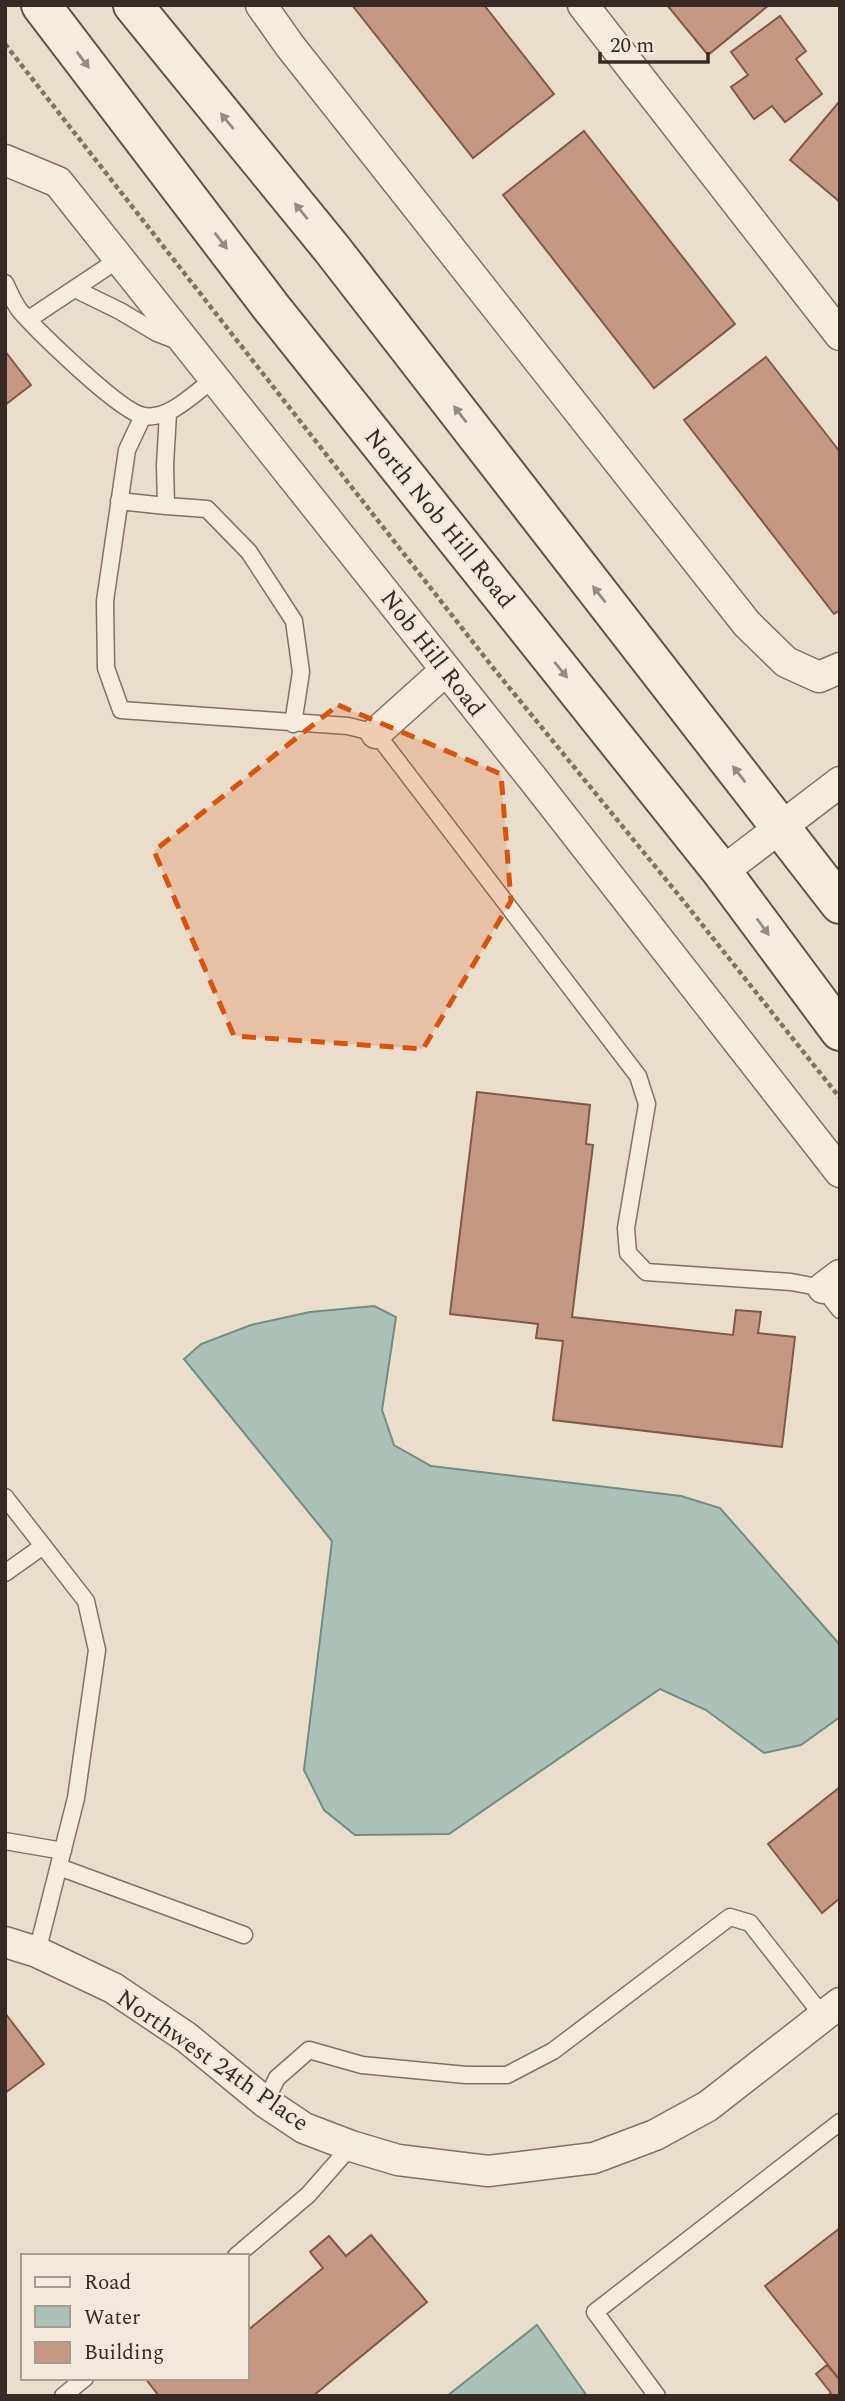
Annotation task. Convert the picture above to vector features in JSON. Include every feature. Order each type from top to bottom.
[{"type":"main road","name":"North Nob Hill Road","points":[[41,5],[271,307],[722,872],[840,1031]]},
{"type":"main road","points":[[133,5],[337,256],[840,904]]},
{"type":"street","points":[[261,5],[299,57],[747,624],[786,662],[819,677],[840,668]]},
{"type":"street","points":[[583,5],[840,335]]},
{"type":"street","name":"Nob Hill Road","points":[[5,160],[58,182],[840,1172]]},
{"type":"street","points":[[376,733],[446,670]]},
{"type":"street","points":[[722,872],[840,782]]},
{"type":"street","name":"Northwest 24th Place","points":[[5,1942],[37,1952],[113,1987],[186,2037],[265,2102],[304,2128],[397,2160],[488,2171],[594,2158],[655,2135],[708,2106],[832,2010]]},
{"type":"lane","points":[[29,319],[119,259]]},
{"type":"lane","points":[[5,283],[19,309],[29,319],[107,394],[143,416],[167,413],[214,379]]},
{"type":"lane","points":[[75,289],[157,333],[186,343]]},
{"type":"lane","points":[[166,506],[167,413]]},
{"type":"lane","points":[[143,416],[127,450],[105,601],[106,667],[121,710],[348,726],[376,733],[638,1076],[647,1104],[626,1228],[628,1253],[646,1272],[791,1282],[834,1291]]},
{"type":"lane","points":[[119,501],[207,509],[249,552],[294,621],[301,673],[293,724]]},
{"type":"lane","points":[[5,1497],[86,1601],[97,1650],[76,1798],[37,1952]]},
{"type":"lane","points":[[5,1573],[43,1546]]},
{"type":"lane","points":[[5,1841],[61,1859],[243,1935]]},
{"type":"lane","points":[[265,2102],[277,2078],[309,2050],[362,2065],[466,2075],[507,2075],[553,2051],[730,1917],[750,1923],[832,2010]]},
{"type":"lane","points":[[657,2396],[595,2312],[840,2122]]},
{"type":"lane","points":[[238,2254],[308,2195],[351,2146]]},
{"type":"lane","points":[[63,2396],[83,2380]]},
{"type":"path","points":[[5,44],[494,669],[840,1098]]},
{"type":"highlighted area","points":[[338,705],[501,774],[511,901],[423,1049],[234,1036],[154,851]]},
{"type":"water","points":[[374,1306],[396,1317],[382,1410],[394,1445],[431,1466],[681,1496],[720,1508],[840,1645],[840,1717],[801,1745],[764,1753],[706,1710],[660,1689],[449,1834],[355,1835],[324,1810],[304,1770],[332,1541],[184,1359],[201,1344],[251,1325],[310,1312]]},
{"type":"water","points":[[537,2325],[587,2396],[447,2396]]},
{"type":"building","points":[[352,5],[484,5],[554,94],[473,158]]},
{"type":"building","points":[[667,5],[769,5],[708,55]]},
{"type":"building","points":[[780,16],[806,51],[796,59],[822,94],[785,122],[772,106],[754,119],[731,87],[748,75],[731,52]]},
{"type":"building","points":[[840,103],[840,202],[790,160]]},
{"type":"building","points":[[584,131],[735,324],[654,388],[503,195]]},
{"type":"building","points":[[5,351],[31,385],[5,405]]},
{"type":"building","points":[[766,357],[840,452],[840,610],[834,614],[684,420]]},
{"type":"building","points":[[477,1092],[590,1105],[586,1144],[593,1145],[572,1317],[733,1335],[736,1310],[761,1312],[758,1333],[795,1337],[782,1447],[553,1420],[563,1341],[536,1338],[538,1324],[450,1314]]},
{"type":"building","points":[[840,1787],[840,1898],[822,1913],[768,1844]]},
{"type":"building","points":[[5,2013],[44,2064],[5,2093]]},
{"type":"building","points":[[840,2228],[840,2380],[765,2286]]},
{"type":"building","points":[[371,2235],[427,2302],[313,2396],[159,2396],[147,2380],[248,2380],[248,2330],[323,2268],[310,2252],[329,2236],[346,2256]]},
{"type":"building","points":[[827,2365],[840,2380],[840,2396],[827,2396],[831,2393],[816,2374]]}]
